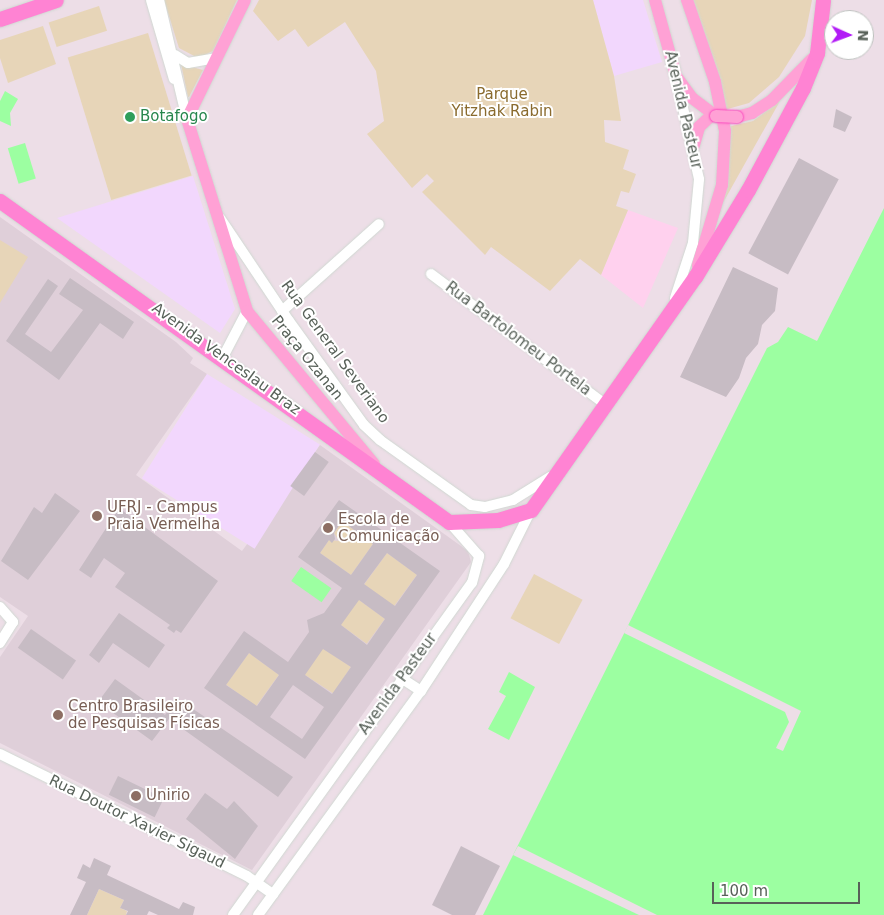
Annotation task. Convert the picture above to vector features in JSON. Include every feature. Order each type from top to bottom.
[{"type":"highway","points":[[0,19],[56,0]]},
{"type":"highway","points":[[695,277],[748,190],[802,91],[817,53],[823,0]]},
{"type":"highway","name":"Avenida Venceslau Braz","points":[[0,201],[223,357],[375,466],[449,522]]},
{"type":"highway","name":"Avenida Pasteur","points":[[531,510],[671,308],[695,277]]},
{"type":"highway","points":[[449,522],[498,520],[531,510]]},
{"type":"main road","points":[[187,119],[245,0]]},
{"type":"main road","name":"Avenida Pasteur","points":[[655,0],[676,76]]},
{"type":"main road","name":"Avenida Pasteur","points":[[687,0],[715,82],[725,131],[722,185],[695,277]]},
{"type":"main road","points":[[676,76],[692,98],[714,116],[737,117],[752,113],[772,100],[817,53]]},
{"type":"main road","points":[[694,145],[699,127],[714,116]]},
{"type":"main road","name":"Rua General Severiano","points":[[187,119],[214,209],[248,311]]},
{"type":"main road","name":"Praça Ozanan","points":[[248,311],[375,466]]},
{"type":"street","name":"Rua General Severiano","points":[[151,0],[181,93]]},
{"type":"street","name":"Rua General Severiano","points":[[159,0],[175,55],[187,119]]},
{"type":"street","points":[[175,55],[193,63],[216,58]]},
{"type":"street","name":"Avenida Pasteur","points":[[671,308],[696,227],[699,179],[694,145],[676,76]]},
{"type":"street","name":"Rua General Severiano","points":[[214,209],[282,311],[372,433],[461,500],[471,505],[496,506],[530,492],[558,471]]},
{"type":"street","points":[[282,311],[379,224]]},
{"type":"street","name":"Rua Bartolomeu Portela","points":[[431,274],[605,404]]},
{"type":"street","points":[[223,357],[248,311]]},
{"type":"street","name":"Avenida Pasteur","points":[[258,915],[421,691],[504,564],[531,510]]},
{"type":"street","name":"Avenida Pasteur","points":[[233,915],[255,881],[477,574],[479,556],[449,522]]},
{"type":"street","points":[[0,607],[13,622],[0,643]]},
{"type":"street","points":[[401,678],[421,691]]},
{"type":"street","name":"Rua Doutor Xavier Sigaud","points":[[0,754],[255,881],[273,894]]},
{"type":"shaded area","points":[[593,0],[643,0],[662,62],[614,76]]},
{"type":"shaded area","points":[[5,91],[18,99],[10,113],[11,126],[0,121],[0,101]]},
{"type":"shaded area","points":[[25,143],[36,178],[19,184],[8,148]]},
{"type":"shaded area","points":[[193,176],[235,309],[220,333],[57,218]]},
{"type":"shaded area","points":[[884,208],[884,915],[483,915],[767,348],[778,342],[788,327],[817,341]]},
{"type":"shaded area","points":[[628,210],[678,228],[643,308],[601,275]]},
{"type":"shaded area","name":"UFRJ - Campus Praia Vermelha","points":[[0,217],[176,342],[193,358],[190,363],[207,374],[136,475],[242,551],[320,445],[468,551],[471,562],[252,870],[0,743],[0,657],[28,616],[0,597]]},
{"type":"shaded area","points":[[207,374],[320,444],[255,549],[142,478]]},
{"type":"shaded area","points":[[301,567],[331,588],[322,602],[291,581]]},
{"type":"shaded area","points":[[509,672],[535,687],[509,740],[488,729],[506,696],[499,692]]},
{"type":"green space","points":[[164,0],[237,0],[213,51],[198,58],[179,48]]},
{"type":"green space","name":"Parque Yitzhak Rabin","points":[[259,0],[593,0],[614,76],[621,121],[604,120],[605,142],[629,150],[623,169],[636,174],[629,193],[621,191],[616,206],[628,210],[601,275],[580,259],[550,291],[491,247],[485,255],[422,192],[434,181],[427,174],[412,188],[367,134],[384,121],[376,71],[345,22],[308,47],[295,29],[278,41],[253,11]]},
{"type":"green space","points":[[693,0],[812,0],[805,36],[779,77],[749,103],[724,110]]},
{"type":"green space","points":[[99,6],[107,31],[57,47],[49,22]]},
{"type":"green space","points":[[43,26],[56,64],[8,83],[0,58],[0,40]]},
{"type":"green space","name":"Botafogo","points":[[148,33],[192,175],[111,200],[68,58]]},
{"type":"green space","points":[[181,64],[203,70],[189,97],[188,97]]},
{"type":"green space","points":[[780,101],[723,202],[727,127],[753,121]]},
{"type":"green space","points":[[0,240],[28,257],[0,303]]},
{"type":"green space","points":[[342,521],[373,544],[351,575],[320,553],[329,540],[339,541],[334,533]]},
{"type":"green space","points":[[387,553],[417,575],[394,606],[364,585]]},
{"type":"green space","points":[[534,574],[583,600],[559,644],[511,618]]},
{"type":"green space","points":[[355,597],[385,619],[367,644],[337,622]]},
{"type":"green space","points":[[319,646],[351,667],[333,694],[302,673]]},
{"type":"green space","points":[[249,653],[279,675],[256,706],[226,685]]},
{"type":"green space","points":[[99,889],[124,900],[120,908],[127,911],[126,915],[87,915]]},
{"type":"pier","points":[[628,625],[801,711],[783,751],[776,748],[789,722],[785,712],[624,633]]},
{"type":"pier","points":[[518,846],[657,915],[639,915],[513,855]]},
{"type":"building","points":[[836,109],[852,117],[845,132],[833,127]]},
{"type":"building","points":[[799,158],[839,179],[788,274],[748,253]]},
{"type":"building","points":[[733,267],[778,288],[775,311],[762,325],[758,344],[746,358],[739,378],[726,397],[680,377]]},
{"type":"building","points":[[70,278],[134,322],[123,339],[100,323],[59,380],[6,341],[48,279],[58,286],[25,334],[51,352],[83,310],[59,294]]},
{"type":"building","points":[[315,452],[329,462],[304,496],[290,486]]},
{"type":"building","points":[[55,493],[80,511],[28,580],[1,561],[34,507],[42,513]]},
{"type":"building","points":[[339,500],[440,571],[305,759],[204,688],[244,631],[288,662],[309,632],[307,620],[324,613],[342,588],[298,557]],"holes":[[[342,521],[373,544],[351,575],[320,553],[329,540],[332,543],[335,539],[334,533]],[[387,553],[417,575],[395,606],[364,584]],[[359,600],[385,619],[367,645],[341,625]],[[323,649],[351,667],[332,694],[305,675]],[[249,653],[279,675],[257,706],[226,685]],[[293,685],[324,707],[302,739],[270,717]]]},
{"type":"building","points":[[119,508],[218,581],[181,633],[176,630],[174,633],[167,628],[170,625],[115,587],[125,573],[104,558],[91,578],[79,570]]},
{"type":"building","points":[[119,613],[165,645],[149,668],[113,643],[99,663],[89,655]]},
{"type":"building","points":[[31,629],[76,661],[63,679],[18,648]]},
{"type":"building","points":[[115,679],[165,715],[177,698],[293,777],[278,797],[169,719],[152,741],[98,702]]},
{"type":"building","name":"Unirio","points":[[118,776],[164,798],[155,817],[109,795]]},
{"type":"building","points":[[205,793],[227,809],[234,801],[258,826],[235,859],[186,819]]},
{"type":"building","points":[[461,846],[500,866],[475,915],[452,915],[432,905]]},
{"type":"building","points":[[94,858],[111,866],[107,875],[179,909],[183,902],[195,907],[193,915],[158,915],[149,911],[147,915],[126,915],[128,911],[120,908],[124,900],[99,889],[87,915],[70,915],[86,882],[77,878],[83,864],[90,868]]},
{"type":"place","name":"Botafogo","points":[[130,117]]},
{"type":"place","name":"UFRJ - Campus Praia Vermelha","points":[[97,516]]},
{"type":"place","name":"Escola de Comunicação","points":[[328,528]]},
{"type":"place","name":"Centro Brasileiro de Pesquisas Físicas","points":[[58,715]]},
{"type":"place","name":"Unirio","points":[[136,796]]}]
